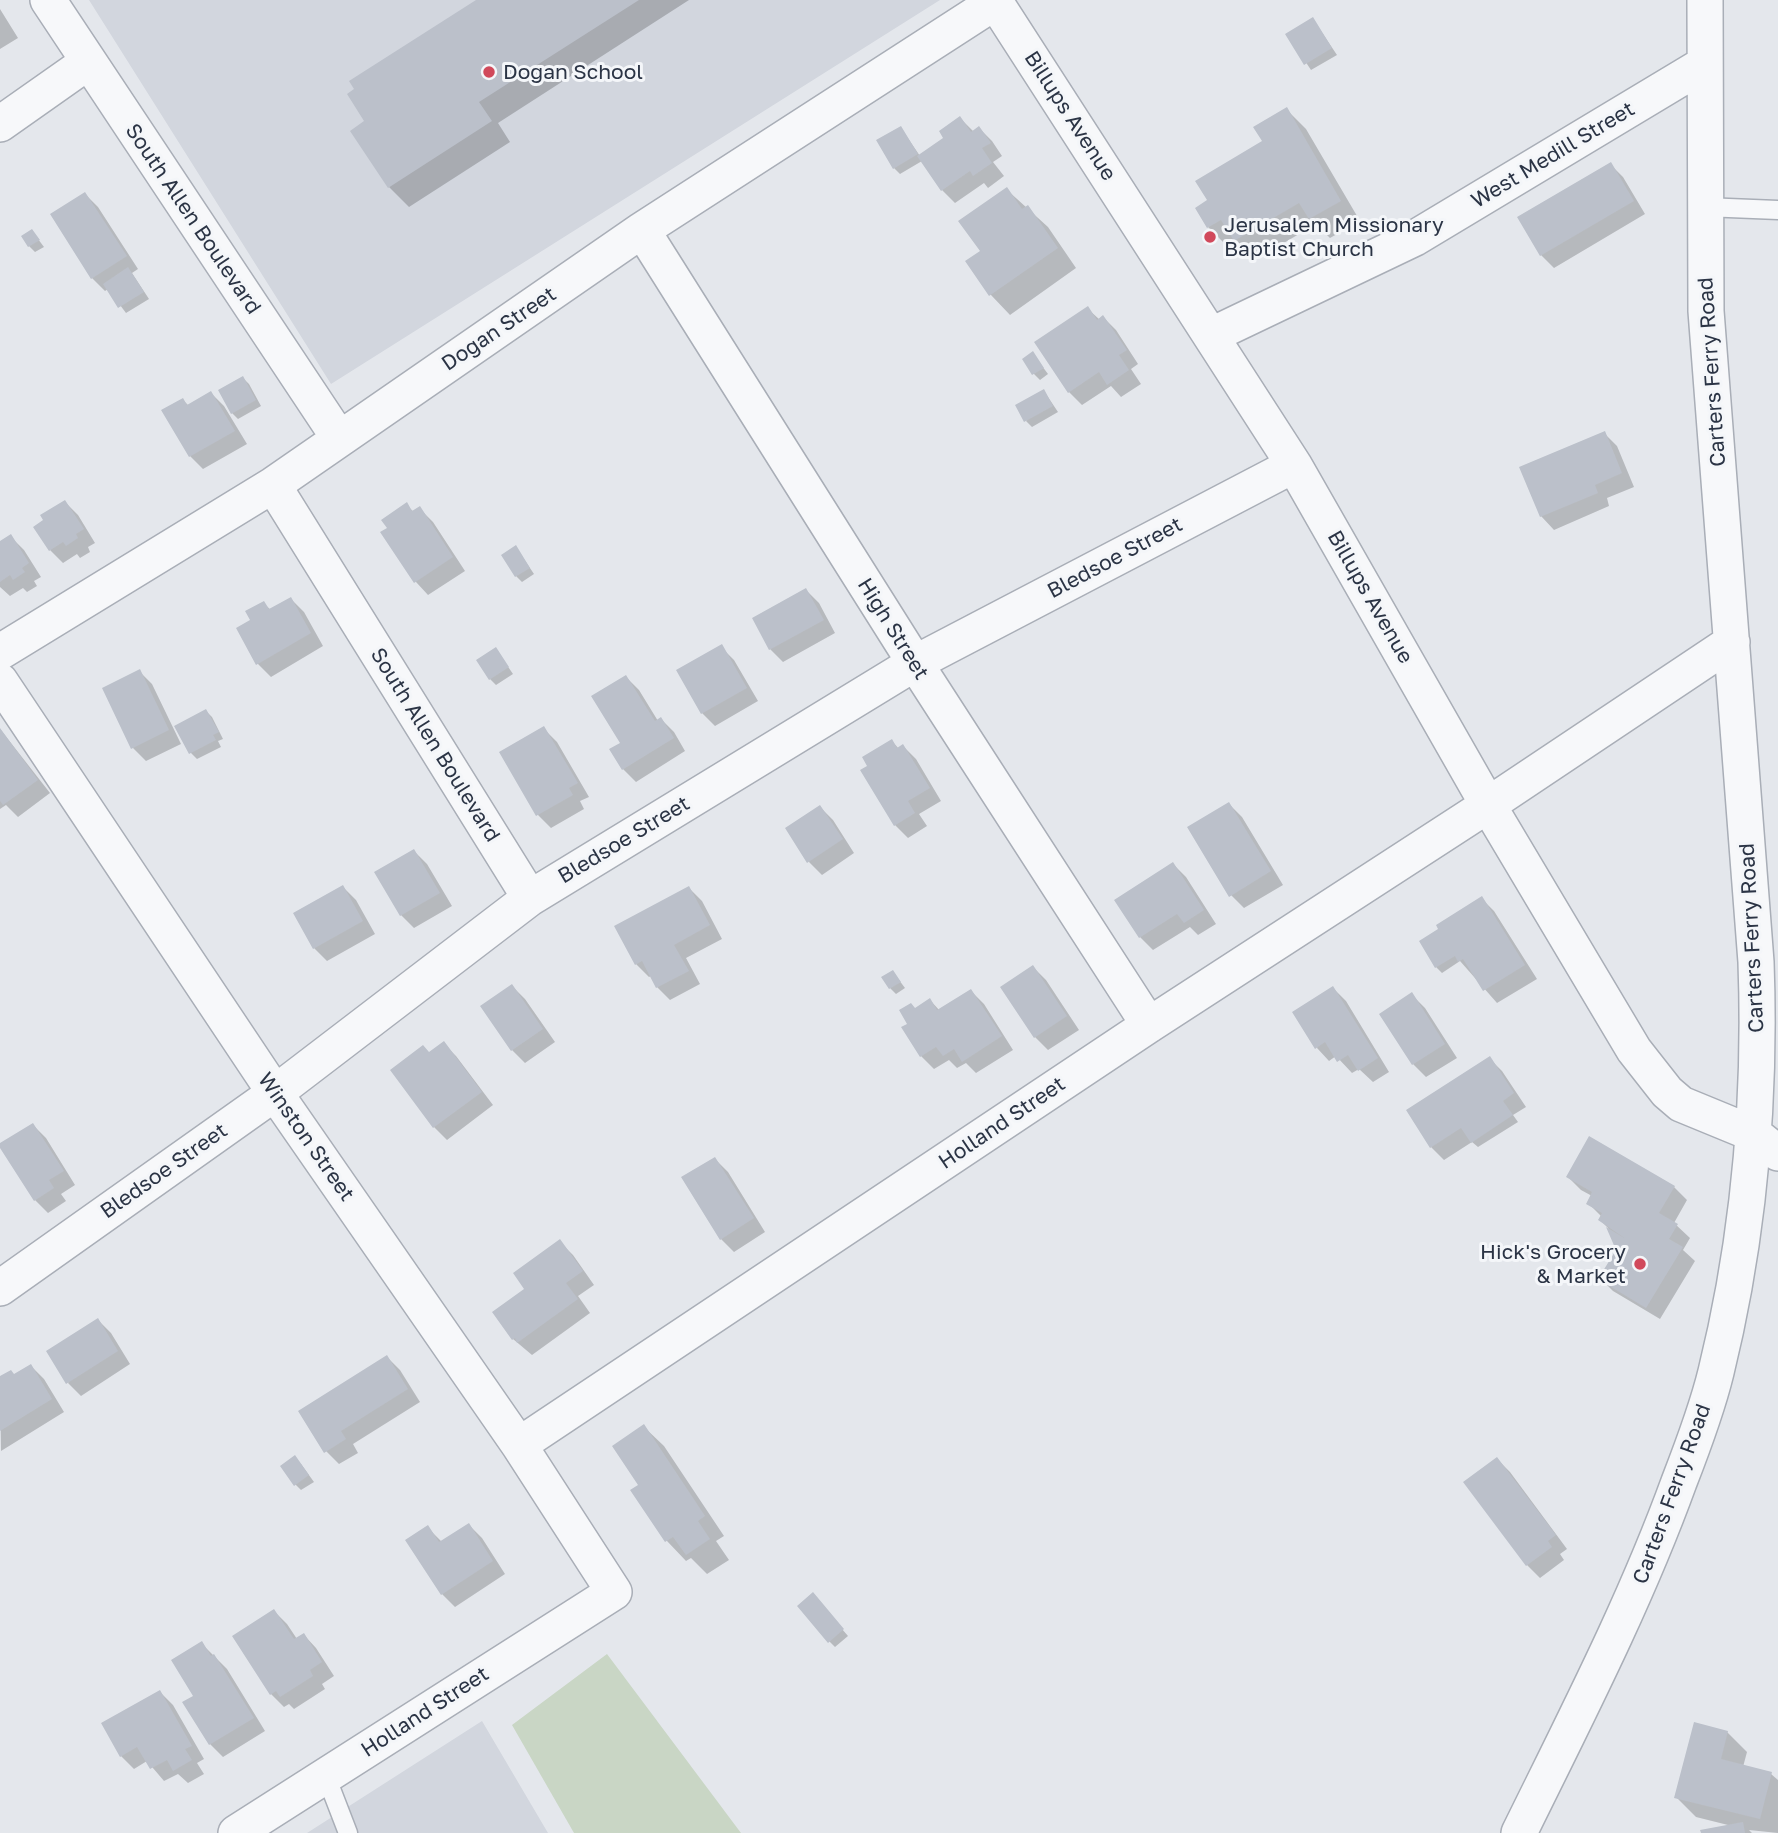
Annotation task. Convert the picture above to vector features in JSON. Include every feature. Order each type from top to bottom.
[{"type":"street","name":"South Allen Boulevard","points":[[48,0],[340,438]]},
{"type":"street","name":"Carters Ferry Road","points":[[1519,1833],[1623,1622],[1696,1437],[1716,1373],[1739,1254],[1766,1144],[1756,962],[1706,312],[1703,65],[1705,0]]},
{"type":"street","name":"Dogan Street","points":[[0,653],[273,485],[642,230],[994,1]]},
{"type":"street","name":"Billups Avenue","points":[[994,1],[1294,465],[1488,805],[1634,1050],[1654,1077],[1681,1104],[1766,1144]]},
{"type":"street","points":[[0,124],[88,62]]},
{"type":"street","name":"West Medill Street","points":[[1212,335],[1415,237],[1703,65]]},
{"type":"street","name":"High Street","points":[[642,230],[915,663],[1149,1025]]},
{"type":"street","name":"Bledsoe Street","points":[[0,1288],[275,1093],[530,898],[915,663],[1294,465]]},
{"type":"street","name":"South Allen Boulevard","points":[[273,485],[530,898]]},
{"type":"street","name":"Holland Street","points":[[519,1445],[1149,1025],[1488,805],[1732,642]]},
{"type":"street","name":"Winston Street","points":[[0,681],[275,1093],[519,1445],[614,1592]]},
{"type":"street","name":"Holland Street","points":[[236,1833],[614,1592]]},
{"type":"lane","points":[[1704,208],[1778,210]]},
{"type":"lane","points":[[326,1776],[348,1833]]},
{"type":"shaded area","points":[[89,0],[940,0],[331,384]]},
{"type":"shaded area","points":[[482,1721],[548,1833],[307,1833]]},
{"type":"green space","points":[[607,1654],[741,1833],[574,1833],[512,1725]]},
{"type":"building","points":[[476,0],[639,0],[479,102],[492,121],[388,188],[350,131],[364,121],[347,94],[354,89],[349,81]]},
{"type":"building","points":[[1313,17],[1332,48],[1304,65],[1285,34]]},
{"type":"building","points":[[1287,107],[1341,201],[1309,219],[1299,203],[1234,241],[1221,220],[1207,228],[1195,208],[1207,200],[1195,181],[1262,141],[1253,127]]},
{"type":"building","points":[[960,116],[971,132],[979,126],[991,143],[982,148],[992,163],[973,176],[970,171],[941,191],[917,156],[943,138],[939,131]]},
{"type":"building","points":[[901,126],[918,154],[893,169],[876,140]]},
{"type":"building","points":[[1611,162],[1634,201],[1540,256],[1517,217]]},
{"type":"building","points":[[1007,187],[1022,209],[1028,205],[1058,248],[989,296],[965,261],[980,251],[958,221]]},
{"type":"building","points":[[85,192],[127,256],[91,279],[50,214]]},
{"type":"building","points":[[32,229],[40,240],[28,247],[21,236]]},
{"type":"building","points":[[128,267],[144,292],[118,308],[103,284]]},
{"type":"building","points":[[1088,306],[1097,320],[1103,315],[1127,350],[1119,355],[1129,370],[1107,385],[1099,372],[1068,393],[1034,342]]},
{"type":"building","points":[[1033,351],[1044,368],[1032,375],[1022,359]]},
{"type":"building","points":[[243,376],[256,400],[231,414],[218,390]]},
{"type":"building","points":[[1044,389],[1053,406],[1024,422],[1015,405]]},
{"type":"building","points":[[211,391],[235,431],[189,457],[161,410],[183,398],[187,405]]},
{"type":"building","points":[[1605,431],[1622,473],[1595,485],[1598,493],[1540,517],[1519,467]]},
{"type":"building","points":[[65,500],[84,529],[76,534],[78,538],[66,546],[63,542],[49,551],[33,527],[43,520],[40,515]]},
{"type":"building","points":[[407,502],[412,511],[420,506],[453,557],[414,583],[380,532],[387,528],[381,520]]},
{"type":"building","points":[[11,534],[29,563],[22,568],[25,572],[13,580],[10,575],[0,582],[0,541]]},
{"type":"building","points":[[516,545],[530,568],[515,577],[501,555]]},
{"type":"building","points":[[806,588],[824,620],[769,650],[752,618]]},
{"type":"building","points":[[291,597],[311,633],[256,665],[236,628],[250,620],[245,611],[264,601],[269,609]]},
{"type":"building","points":[[722,644],[747,688],[701,714],[676,670]]},
{"type":"building","points":[[496,647],[509,667],[489,680],[476,660]]},
{"type":"building","points":[[140,669],[169,730],[131,749],[102,688]]},
{"type":"building","points":[[626,675],[655,721],[661,717],[674,738],[622,770],[609,749],[620,743],[591,696]]},
{"type":"building","points":[[206,709],[219,732],[213,735],[216,740],[189,754],[174,726]]},
{"type":"building","points":[[544,726],[578,783],[569,788],[573,795],[536,816],[499,752]]},
{"type":"building","points":[[0,728],[38,780],[3,805],[0,801]]},
{"type":"building","points":[[892,739],[897,748],[903,744],[930,788],[908,801],[915,813],[894,826],[860,770],[867,766],[862,757]]},
{"type":"building","points":[[1229,802],[1271,871],[1229,897],[1187,827]]},
{"type":"building","points":[[820,805],[843,839],[807,863],[785,828]]},
{"type":"building","points":[[414,849],[440,893],[400,916],[374,872]]},
{"type":"building","points":[[1173,862],[1204,910],[1184,923],[1177,914],[1139,938],[1114,900]]},
{"type":"building","points":[[343,885],[363,921],[313,949],[293,913]]},
{"type":"building","points":[[689,886],[710,925],[674,945],[689,971],[656,988],[642,961],[635,965],[614,926]]},
{"type":"building","points":[[1482,896],[1525,965],[1483,991],[1463,959],[1458,962],[1455,956],[1435,968],[1419,941],[1438,929],[1436,925]]},
{"type":"building","points":[[1033,965],[1067,1016],[1034,1038],[1000,987]]},
{"type":"building","points":[[893,970],[901,982],[889,989],[881,977]]},
{"type":"building","points":[[512,984],[543,1029],[511,1051],[480,1006]]},
{"type":"building","points":[[1333,986],[1378,1058],[1358,1071],[1348,1055],[1337,1062],[1325,1042],[1315,1049],[1292,1012]]},
{"type":"building","points":[[971,989],[1002,1036],[962,1062],[954,1049],[943,1056],[936,1047],[920,1057],[901,1027],[907,1024],[899,1010],[911,1003],[915,1008],[930,998],[937,1010]]},
{"type":"building","points":[[1412,992],[1445,1044],[1412,1065],[1379,1014]]},
{"type":"building","points":[[444,1041],[482,1092],[433,1128],[390,1070],[423,1045],[429,1052]]},
{"type":"building","points":[[1490,1056],[1514,1093],[1503,1101],[1513,1115],[1471,1143],[1461,1128],[1430,1148],[1406,1110]]},
{"type":"building","points":[[33,1123],[64,1171],[49,1180],[54,1188],[34,1201],[0,1148],[0,1143]]},
{"type":"building","points":[[1589,1136],[1675,1186],[1659,1213],[1678,1224],[1669,1239],[1683,1247],[1646,1308],[1598,1279],[1616,1250],[1606,1227],[1626,1239],[1598,1220],[1602,1213],[1586,1204],[1592,1192],[1566,1177]]},
{"type":"building","points":[[715,1157],[754,1218],[720,1240],[681,1177]]},
{"type":"building","points":[[560,1239],[583,1271],[566,1283],[578,1299],[517,1343],[492,1312],[524,1289],[513,1273]]},
{"type":"building","points":[[98,1318],[118,1351],[66,1384],[46,1351]]},
{"type":"building","points":[[387,1355],[408,1389],[341,1431],[346,1439],[324,1453],[298,1411]]},
{"type":"building","points":[[31,1364],[52,1399],[0,1431],[0,1376],[11,1370],[14,1374]]},
{"type":"building","points":[[644,1424],[705,1516],[698,1521],[710,1539],[686,1555],[673,1537],[665,1542],[630,1490],[638,1485],[612,1446]]},
{"type":"building","points":[[295,1455],[309,1475],[294,1486],[280,1466]]},
{"type":"building","points":[[1497,1457],[1556,1535],[1548,1541],[1552,1547],[1526,1566],[1463,1482]]},
{"type":"building","points":[[469,1523],[493,1561],[441,1595],[405,1540],[428,1525],[439,1542]]},
{"type":"building","points":[[813,1592],[844,1629],[828,1643],[797,1606]]},
{"type":"building","points":[[274,1609],[294,1639],[304,1633],[322,1662],[310,1670],[313,1676],[280,1697],[276,1691],[270,1695],[232,1636]]},
{"type":"building","points":[[202,1641],[211,1656],[214,1654],[254,1718],[209,1745],[182,1702],[193,1696],[171,1660]]},
{"type":"building","points":[[160,1690],[192,1746],[185,1749],[192,1760],[173,1771],[167,1760],[150,1769],[137,1747],[120,1757],[101,1723]]},
{"type":"building","points":[[1694,1722],[1728,1731],[1721,1759],[1772,1772],[1760,1819],[1674,1798]]},
{"type":"building","points":[[1743,1822],[1745,1833],[1701,1833],[1700,1830]]},
{"type":"place","name":"Dogan School","points":[[489,72]]},
{"type":"place","name":"Jerusalem Missionary Baptist Church","points":[[1210,237]]},
{"type":"place","name":"Hick's Grocery & Market","points":[[1640,1264]]}]
